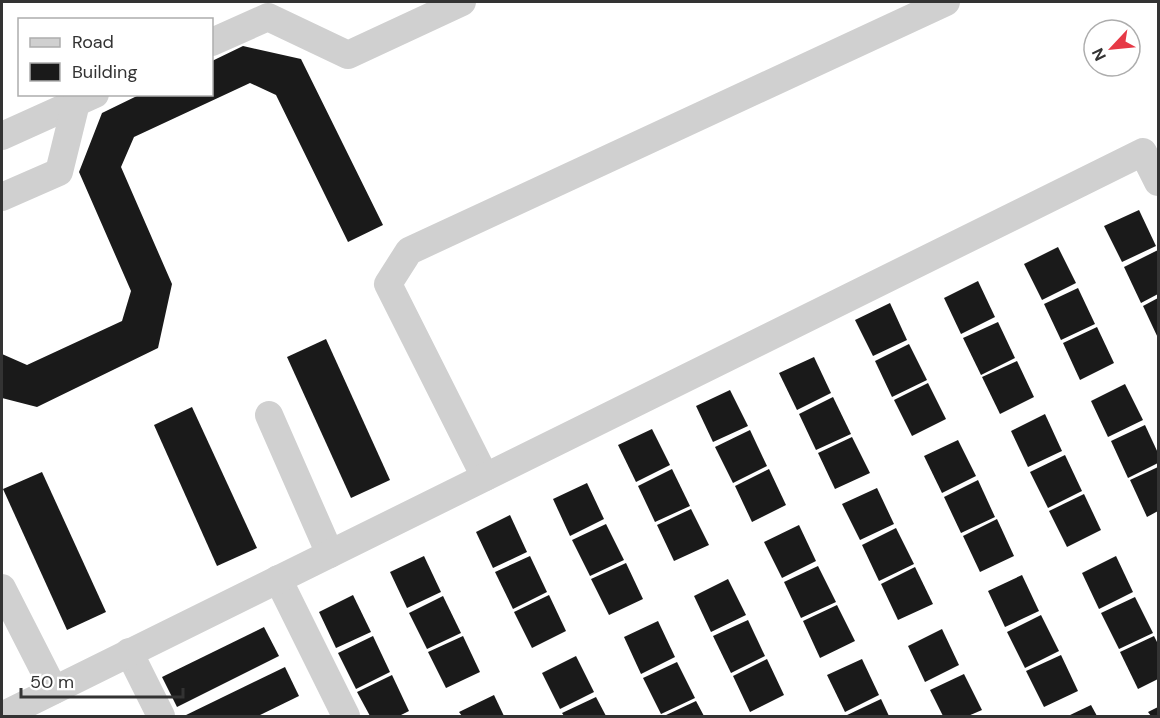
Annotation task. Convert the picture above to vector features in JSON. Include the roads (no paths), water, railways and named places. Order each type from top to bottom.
[{"type":"street","points":[[213,42],[268,17],[348,55],[462,2]]},
{"type":"street","points":[[485,477],[388,284],[409,251],[946,2]]},
{"type":"street","points":[[2,136],[85,99]]},
{"type":"street","points":[[2,197],[59,172],[85,99]]},
{"type":"street","points":[[2,716],[1143,152],[1158,183]]},
{"type":"street","points":[[269,415],[330,554]]},
{"type":"street","points":[[279,579],[346,717]]},
{"type":"street","points":[[2,588],[54,690]]},
{"type":"street","points":[[129,652],[161,717]]}]
